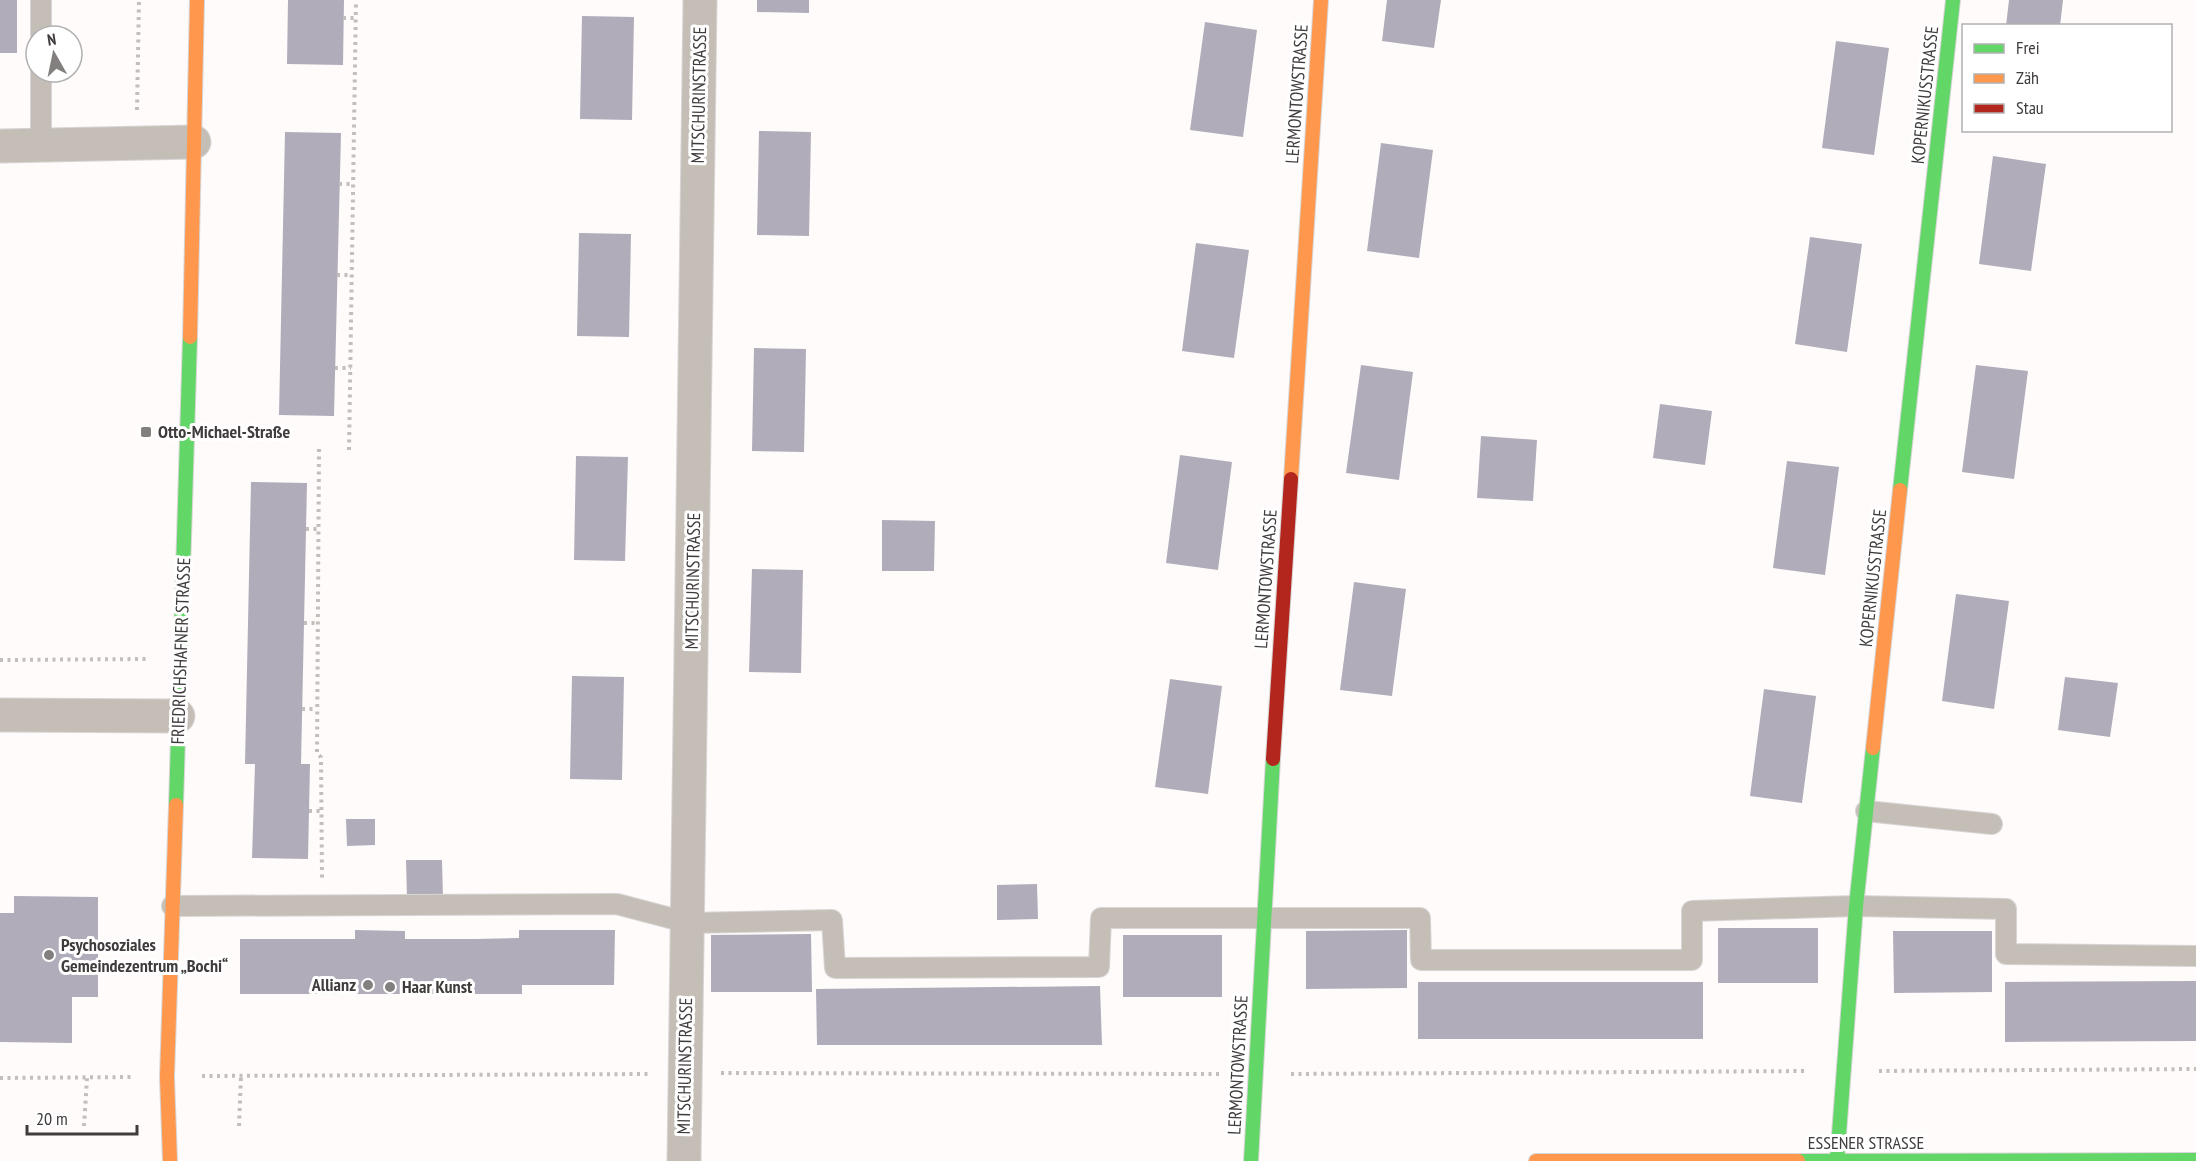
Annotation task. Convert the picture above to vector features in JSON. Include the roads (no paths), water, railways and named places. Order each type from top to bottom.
[{"type":"street","name":"FRIEDRICHSHAFNER STRASSE","points":[[170,1161],[167,1077],[194,142],[196,0]]},
{"type":"street","name":"MITSCHURINSTRASSE","points":[[684,1161],[700,0]]},
{"type":"street","name":"LERMONTOWSTRASSE","points":[[1251,1161],[1263,918],[1321,0]]},
{"type":"street","name":"KOPERNIKUSSTRASSE","points":[[1837,1161],[1856,906],[1953,0]]},
{"type":"street","points":[[0,146],[194,142]]},
{"type":"street","points":[[0,715],[178,716]]},
{"type":"street","name":"ESSENER STRASSE","points":[[1536,1161],[2196,1160]]},
{"type":"lane","points":[[41,0],[41,24]]},
{"type":"lane","points":[[40,146],[41,84]]},
{"type":"lane","points":[[1866,811],[1992,824]]},
{"type":"lane","points":[[172,906],[618,904],[689,923],[832,920],[835,968],[1100,967],[1101,918],[1420,918],[1421,960],[1692,960],[1692,911],[1856,906],[2006,909],[2006,954],[2196,956]]},
{"type":"place","name":"Otto-Michael-Straße","points":[[146,432]]},
{"type":"place","name":"Psychosoziales Gemeindezentrum „Bochi“","points":[[49,955]]},
{"type":"place","name":"Allianz","points":[[368,985]]},
{"type":"place","name":"Haar Kunst","points":[[390,987]]}]
